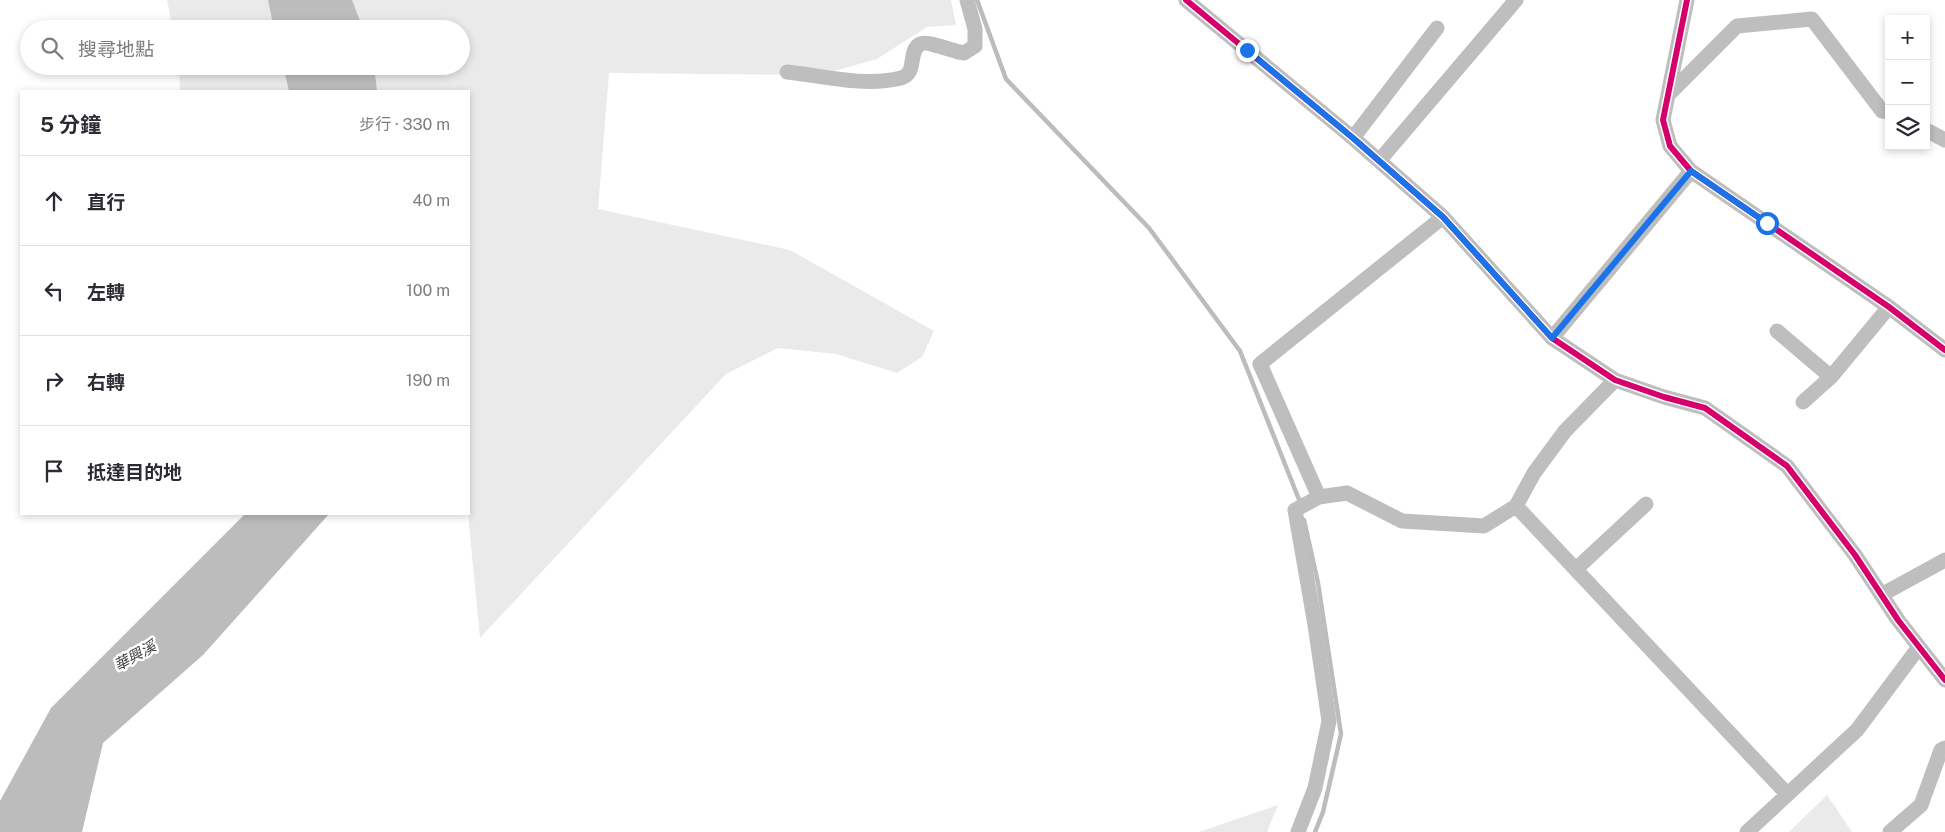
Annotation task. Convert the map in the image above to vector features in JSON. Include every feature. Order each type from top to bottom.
[{"type":"street","points":[[786,72],[874,82],[904,77],[911,69],[913,52],[920,44],[929,42],[943,49],[964,53],[974,46],[975,29],[967,0]]},
{"type":"street","points":[[1186,0],[1353,138],[1443,217],[1552,338],[1615,380],[1664,397],[1705,408],[1787,466],[1855,555],[1898,620],[1945,680]]},
{"type":"street","points":[[1379,161],[1516,0]]},
{"type":"street","points":[[1686,0],[1670,93],[1663,120],[1670,146],[1691,171],[1889,307],[1945,350]]},
{"type":"street","points":[[1670,93],[1737,26],[1812,19],[1882,112],[1885,112]]},
{"type":"street","points":[[1353,138],[1437,28]]},
{"type":"street","points":[[1930,132],[1945,140]]},
{"type":"street","points":[[1552,338],[1691,171]]},
{"type":"street","points":[[1319,497],[1260,364],[1443,217]]},
{"type":"street","points":[[1803,402],[1831,377],[1889,307]]},
{"type":"street","points":[[1777,331],[1831,377]]},
{"type":"street","points":[[1298,832],[1315,788],[1329,721],[1295,510],[1319,497],[1347,494],[1402,521],[1484,526],[1516,506],[1534,473],[1565,431],[1615,380]]},
{"type":"street","points":[[1576,569],[1646,504]]},
{"type":"street","points":[[1516,506],[1787,794]]},
{"type":"street","points":[[1881,595],[1945,560]]},
{"type":"street","points":[[1747,832],[1857,730],[1919,647]]},
{"type":"street","points":[[1890,832],[1921,805],[1941,750],[1945,748]]},
{"type":"shaded area","points":[[167,0],[951,0],[956,25],[927,27],[877,59],[820,75],[609,73],[598,209],[790,250],[934,331],[922,357],[897,373],[836,354],[778,348],[726,374],[480,638],[468,515],[470,515],[470,90],[180,90],[179,75],[470,75],[470,20],[171,20]]},
{"type":"shaded area","points":[[1827,795],[1852,832],[1789,832]]},
{"type":"shaded area","points":[[1278,805],[1267,832],[1199,832]]},
{"type":"water","points":[[268,0],[352,0],[360,20],[272,20]]},
{"type":"water","points":[[285,75],[375,75],[377,90],[289,90]]},
{"type":"water","name":"華興溪","points":[[244,515],[328,515],[203,655],[103,743],[82,832],[0,832],[0,801],[51,708]]},
{"type":"waterway","points":[[977,0],[1006,79],[1149,228],[1240,351],[1300,502]]},
{"type":"waterway","points":[[1304,520],[1318,583],[1341,734],[1323,812],[1315,832]]},
{"type":"cycle path","points":[[1186,0],[1353,138],[1443,217],[1552,338],[1615,380],[1664,397],[1705,408],[1787,466],[1855,555],[1898,620],[1945,680]]},
{"type":"cycle path","points":[[1687,0],[1663,120],[1670,146],[1691,171],[1889,307],[1945,350]]},
{"type":"route","points":[[1247,50],[1353,138],[1443,217],[1552,338],[1691,171],[1767,223]]}]
